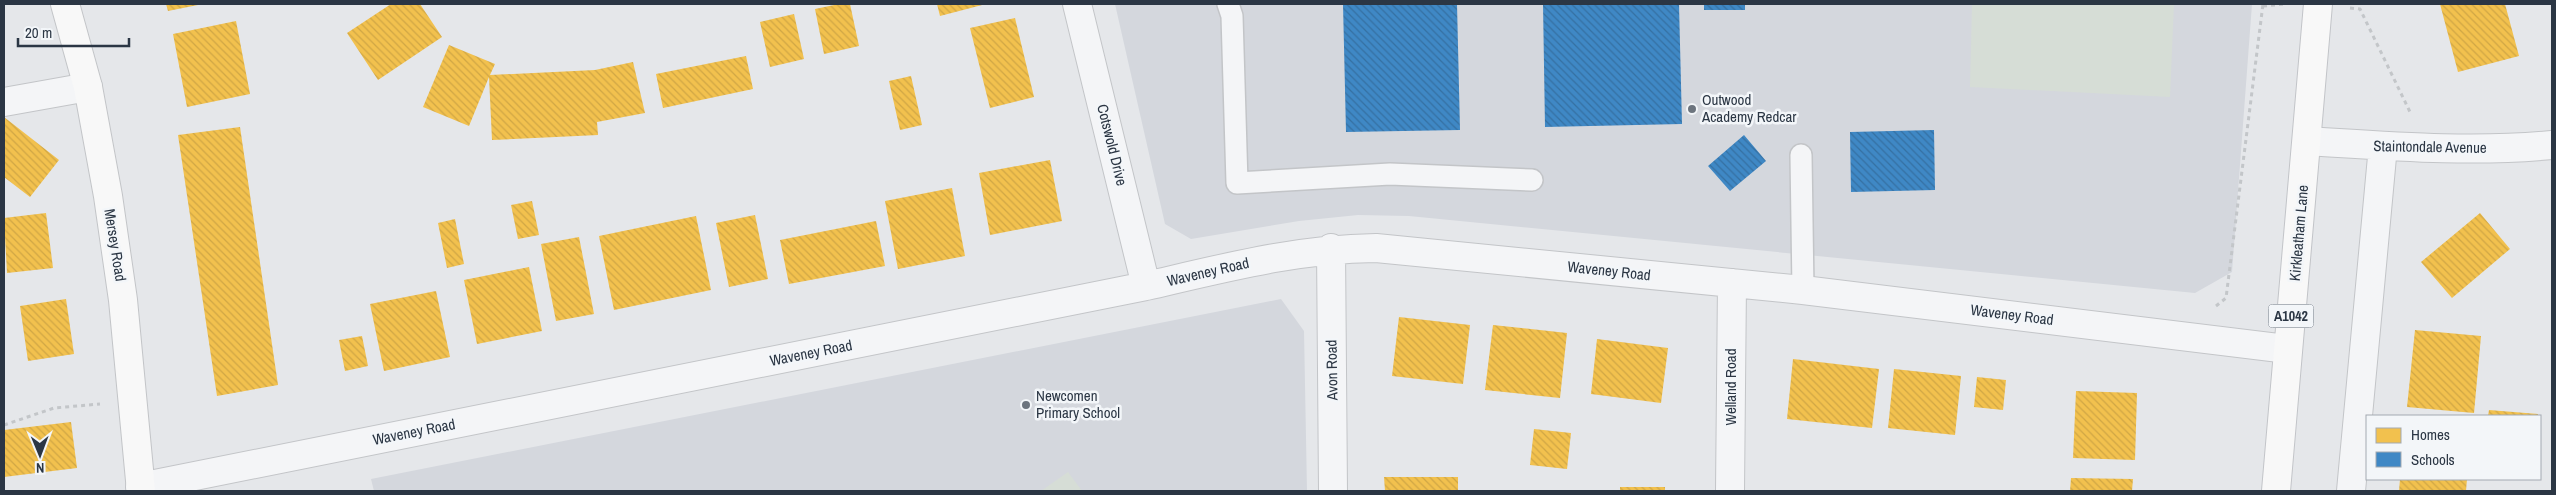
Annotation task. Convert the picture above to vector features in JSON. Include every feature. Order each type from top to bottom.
[{"type":"street","name":"Mersey Road","points":[[65,4],[88,87],[124,300],[141,489]]},
{"type":"street","name":"Cotswold Drive","points":[[1077,4],[1146,286]]},
{"type":"street","name":"Kirkleatham Lane","points":[[2276,491],[2307,141],[2331,5]]},
{"type":"street","points":[[4,102],[88,87]]},
{"type":"street","name":"Staintondale Avenue","points":[[2307,141],[2427,147],[2522,148],[2552,145]]},
{"type":"street","points":[[2351,491],[2383,146]]},
{"type":"street","name":"Waveney Road","points":[[141,489],[1146,286],[1258,260],[1331,248],[1376,248],[1803,290],[2288,349]]},
{"type":"street","name":"Avon Road","points":[[1331,248],[1334,491]]},
{"type":"street","name":"Welland Road","points":[[1730,491],[1732,283]]},
{"type":"lane","points":[[1228,4],[1232,16],[1237,183],[1390,174],[1532,180]]},
{"type":"lane","points":[[1801,155],[1803,290]]},
{"type":"path","points":[[2173,335],[2190,315],[2210,310],[2226,298],[2263,5],[2293,4]]},
{"type":"path","points":[[2331,5],[2360,10],[2427,147]]},
{"type":"path","points":[[4,426],[54,408],[86,404],[133,403]]},
{"type":"shaded area","name":"Outwood Academy Redcar","points":[[1115,4],[2252,4],[2232,272],[2195,293],[1409,216],[1358,215],[1299,221],[1191,239],[1165,224]]},
{"type":"shaded area","points":[[1972,4],[2174,4],[2170,97],[1970,87]]},
{"type":"shaded area","name":"Newcomen Primary School","points":[[1281,299],[1304,331],[1307,491],[374,491],[371,479]]},
{"type":"shaded area","points":[[1068,472],[1082,491],[1041,491]]},
{"type":"building: Homes","points":[[166,4],[198,4],[198,5],[168,11]]},
{"type":"building: Homes","points":[[391,4],[420,4],[442,37],[378,80],[347,33]]},
{"type":"building: Homes","points":[[839,4],[850,4],[859,46],[824,54],[815,9]]},
{"type":"building: Homes","points":[[937,4],[986,4],[940,16]]},
{"type":"building: Homes","points":[[2440,4],[2505,4],[2519,56],[2458,72]]},
{"type":"building: Homes","points":[[794,14],[804,59],[770,67],[760,22]]},
{"type":"building: Homes","points":[[1015,18],[1034,97],[990,108],[970,28]]},
{"type":"building: Homes","points":[[236,21],[250,94],[187,107],[173,34]]},
{"type":"building: Homes","points":[[449,45],[495,64],[490,75],[595,70],[633,62],[645,113],[597,122],[598,135],[492,140],[489,77],[469,126],[423,107]]},
{"type":"building: Homes","points":[[746,56],[753,89],[663,108],[656,74]]},
{"type":"building: Homes","points":[[911,76],[922,125],[900,130],[889,81]]},
{"type":"building: Homes","points":[[4,117],[59,160],[30,197],[4,177]]},
{"type":"building: Homes","points":[[240,127],[278,385],[217,396],[178,135]]},
{"type":"building: Homes","points":[[1050,160],[1062,221],[990,235],[979,173]]},
{"type":"building: Homes","points":[[952,188],[965,256],[898,269],[885,201]]},
{"type":"building: Homes","points":[[532,201],[539,235],[518,239],[511,205]]},
{"type":"building: Homes","points":[[46,213],[53,268],[7,273],[4,218]]},
{"type":"building: Homes","points":[[2480,213],[2510,249],[2452,298],[2421,262]]},
{"type":"building: Homes","points":[[755,215],[768,279],[729,287],[716,223]]},
{"type":"building: Homes","points":[[696,216],[711,290],[614,310],[599,236]]},
{"type":"building: Homes","points":[[455,219],[464,264],[447,268],[438,223]]},
{"type":"building: Homes","points":[[876,221],[885,266],[789,284],[780,240]]},
{"type":"building: Homes","points":[[579,237],[594,314],[556,321],[541,244]]},
{"type":"building: Homes","points":[[529,267],[542,331],[477,344],[464,280]]},
{"type":"building: Homes","points":[[436,291],[450,357],[384,371],[370,304]]},
{"type":"building: Homes","points":[[66,299],[74,354],[28,361],[20,306]]},
{"type":"building: Homes","points":[[1399,317],[1470,325],[1463,384],[1392,376]]},
{"type":"building: Homes","points":[[1493,325],[1567,333],[1560,398],[1485,390]]},
{"type":"building: Homes","points":[[2415,330],[2481,336],[2474,413],[2407,407]]},
{"type":"building: Homes","points":[[362,336],[368,366],[345,371],[339,340]]},
{"type":"building: Homes","points":[[1597,339],[1668,348],[1661,403],[1591,394]]},
{"type":"building: Homes","points":[[1793,359],[1879,369],[1872,428],[1787,419]]},
{"type":"building: Homes","points":[[1894,369],[1961,376],[1955,435],[1888,428]]},
{"type":"building: Homes","points":[[1977,377],[2006,380],[2003,410],[1974,407]]},
{"type":"building: Homes","points":[[2076,391],[2137,393],[2135,460],[2073,458]]},
{"type":"building: Homes","points":[[2489,410],[2538,414],[2538,415],[2488,415]]},
{"type":"building: Homes","points":[[71,422],[77,468],[4,477],[4,430]]},
{"type":"building: Homes","points":[[1534,429],[1571,433],[1567,469],[1530,465]]},
{"type":"building: Homes","points":[[1384,477],[1458,477],[1458,491],[1385,491]]},
{"type":"building: Homes","points":[[2071,478],[2133,479],[2132,491],[2070,491]]},
{"type":"building: Homes","points":[[2400,480],[2467,480],[2466,491],[2399,491]]},
{"type":"building: Homes","points":[[1620,487],[1665,487],[1665,491],[1620,491]]},
{"type":"building: Schools","points":[[1343,4],[1457,4],[1460,130],[1346,132]]},
{"type":"building: Schools","points":[[1543,4],[1679,4],[1682,124],[1545,127]]},
{"type":"building: Schools","points":[[1704,4],[1745,4],[1745,10],[1704,10]]},
{"type":"building: Schools","points":[[1934,130],[1935,190],[1851,192],[1850,132]]},
{"type":"building: Schools","points":[[1744,135],[1766,161],[1730,191],[1708,166]]},
{"type":"place","name":"Outwood Academy Redcar","points":[[1692,109]]},
{"type":"place","name":"Newcomen Primary School","points":[[1026,405]]}]
